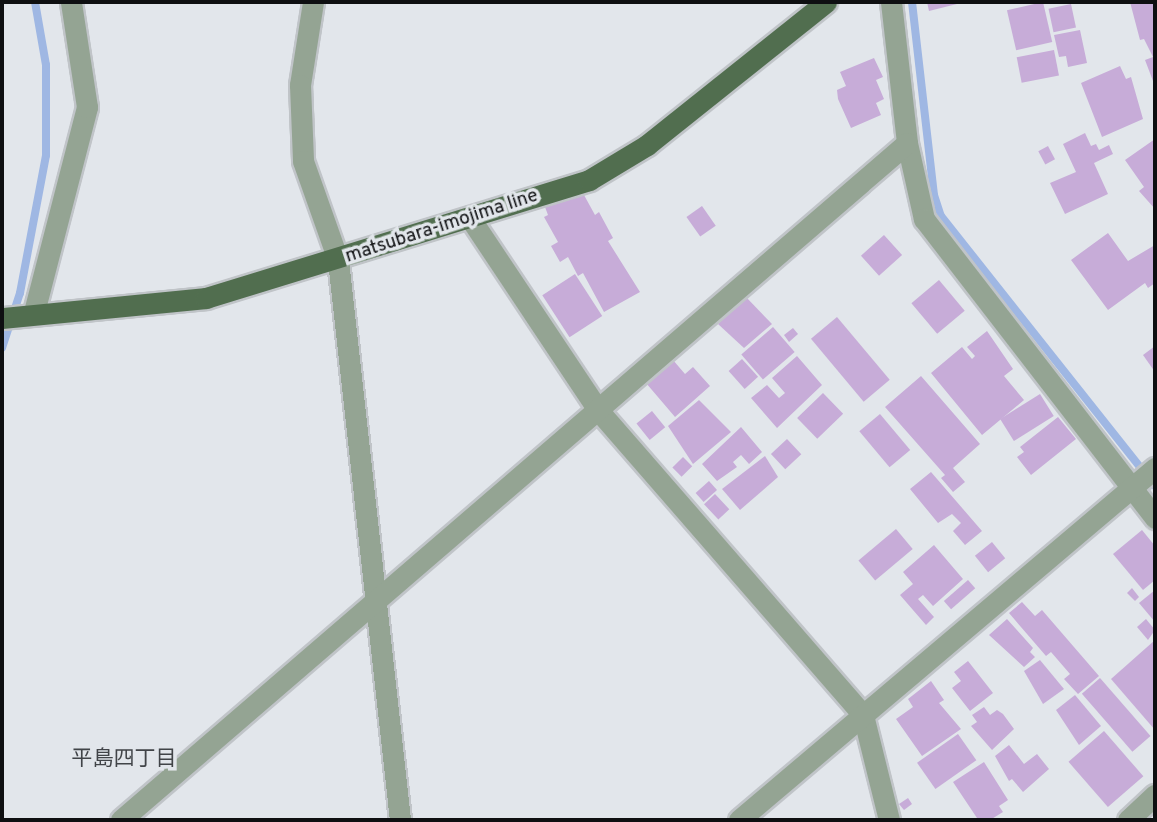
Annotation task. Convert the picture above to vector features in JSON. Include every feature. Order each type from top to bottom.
[{"type":"main road","name":"matsubara-imojima line","points":[[2,318],[30,313],[206,298],[338,260],[589,180],[647,145],[826,2]]},
{"type":"street","points":[[30,313],[87,107],[71,2]]},
{"type":"street","points":[[313,2],[300,85],[303,161],[338,260],[378,597],[400,820]]},
{"type":"street","points":[[891,2],[907,143],[925,219],[1155,518]]},
{"type":"street","points":[[121,820],[907,143]]},
{"type":"street","points":[[470,218],[598,410],[863,715],[889,820]]},
{"type":"street","points":[[739,820],[1152,470]]},
{"type":"street","points":[[1128,820],[1155,794]]},
{"type":"building","points":[[927,2],[961,2],[961,3],[929,11]]},
{"type":"building","points":[[1043,2],[1052,42],[1016,50],[1007,10]]},
{"type":"building","points":[[1130,2],[1155,2],[1153,81],[1145,60],[1153,57],[1144,39],[1140,40]]},
{"type":"building","points":[[1071,4],[1076,27],[1053,32],[1049,9]]},
{"type":"building","points":[[1080,30],[1087,63],[1068,67],[1066,56],[1059,57],[1054,35]]},
{"type":"building","points":[[1054,50],[1059,76],[1022,83],[1017,57]]},
{"type":"building","points":[[874,58],[883,77],[876,80],[884,99],[876,103],[881,115],[851,128],[838,99],[837,90],[846,86],[840,72]]},
{"type":"building","points":[[1120,66],[1126,79],[1131,77],[1143,119],[1102,137],[1081,83]]},
{"type":"building","points":[[1085,133],[1091,146],[1096,144],[1099,150],[1109,145],[1113,154],[1094,163],[1108,194],[1065,214],[1050,183],[1076,172],[1063,144]]},
{"type":"building","points":[[1155,139],[1155,209],[1139,191],[1144,187],[1125,160]]},
{"type":"building","points":[[1048,146],[1055,159],[1045,164],[1038,151]]},
{"type":"building","points":[[584,195],[595,215],[599,212],[613,238],[608,241],[640,292],[604,312],[583,273],[578,276],[568,257],[560,262],[551,246],[558,242],[544,217],[548,215],[545,207]]},
{"type":"building","points":[[702,206],[716,226],[700,237],[686,217]]},
{"type":"building","points":[[1108,233],[1128,261],[1155,245],[1155,283],[1148,288],[1145,283],[1108,310],[1071,260]]},
{"type":"building","points":[[884,235],[902,255],[879,276],[861,256]]},
{"type":"building","points":[[575,274],[602,316],[570,337],[542,295]]},
{"type":"building","points":[[939,280],[965,311],[937,334],[911,303]]},
{"type":"building","points":[[745,296],[772,324],[744,348],[718,324]]},
{"type":"building","points":[[837,317],[890,380],[864,402],[811,339]]},
{"type":"building","points":[[773,327],[795,352],[763,379],[741,355]]},
{"type":"building","points":[[793,328],[798,334],[789,342],[784,335]]},
{"type":"building","points":[[987,331],[1013,369],[1004,376],[1024,400],[982,435],[931,373],[962,347],[972,359],[975,356],[967,347]]},
{"type":"building","points":[[1155,346],[1155,372],[1143,355]]},
{"type":"building","points":[[797,356],[822,385],[777,428],[751,398],[767,385],[779,398],[785,393],[772,378]]},
{"type":"building","points":[[742,359],[758,377],[745,389],[729,371]]},
{"type":"building","points":[[673,360],[685,374],[693,367],[710,386],[675,417],[646,383]]},
{"type":"building","points":[[921,376],[980,444],[953,468],[965,482],[953,492],[941,478],[945,475],[885,407]]},
{"type":"building","points":[[823,393],[843,414],[817,439],[797,418]]},
{"type":"building","points":[[1040,394],[1054,416],[1014,441],[1000,419]]},
{"type":"building","points":[[699,400],[731,432],[693,464],[668,426]]},
{"type":"building","points":[[652,411],[665,427],[650,440],[636,424]]},
{"type":"building","points":[[880,414],[910,450],[890,467],[859,431]]},
{"type":"building","points":[[1058,417],[1076,439],[1031,475],[1017,457],[1024,452],[1020,447]]},
{"type":"building","points":[[741,427],[762,452],[749,464],[741,455],[733,462],[737,467],[717,481],[702,464]]},
{"type":"building","points":[[787,439],[801,454],[785,469],[771,454]]},
{"type":"building","points":[[765,456],[778,477],[740,510],[722,489]]},
{"type":"building","points":[[683,457],[692,466],[682,477],[672,468]]},
{"type":"building","points":[[931,472],[982,531],[965,545],[953,531],[961,523],[952,514],[938,523],[910,489]]},
{"type":"building","points":[[709,481],[717,490],[704,502],[696,493]]},
{"type":"building","points":[[715,494],[729,509],[718,520],[704,504]]},
{"type":"building","points":[[896,529],[913,549],[875,580],[858,560]]},
{"type":"building","points":[[1142,530],[1155,546],[1155,580],[1143,590],[1113,554]]},
{"type":"building","points":[[992,542],[1005,558],[988,572],[975,556]]},
{"type":"building","points":[[934,545],[963,579],[933,606],[923,595],[918,599],[934,617],[926,625],[900,595],[913,584],[903,572]]},
{"type":"building","points":[[968,580],[975,588],[951,609],[944,601]]},
{"type":"building","points":[[1132,588],[1139,597],[1135,601],[1127,593]]},
{"type":"building","points":[[1155,590],[1155,622],[1139,603]]},
{"type":"building","points":[[1022,602],[1035,616],[1042,610],[1099,676],[1078,694],[1064,679],[1070,674],[1051,652],[1046,656],[1009,613]]},
{"type":"building","points":[[1007,619],[1033,648],[1030,652],[1035,657],[1024,667],[989,635]]},
{"type":"building","points":[[1146,619],[1155,630],[1148,640],[1137,627]]},
{"type":"building","points":[[1155,640],[1155,730],[1111,679]]},
{"type":"building","points":[[1040,660],[1064,689],[1043,704],[1024,671]]},
{"type":"building","points":[[968,661],[993,693],[970,711],[952,688],[961,681],[954,672]]},
{"type":"building","points":[[1100,678],[1151,736],[1132,752],[1082,694]]},
{"type":"building","points":[[931,681],[944,700],[939,703],[961,729],[922,756],[896,719],[913,707],[908,699]]},
{"type":"building","points":[[1075,695],[1101,726],[1079,745],[1056,710]]},
{"type":"building","points":[[984,707],[990,715],[997,710],[1003,714],[1014,729],[992,750],[971,726],[977,722],[972,715]]},
{"type":"building","points":[[1104,731],[1143,776],[1108,807],[1069,762]]},
{"type":"building","points":[[958,734],[976,760],[935,789],[917,763]]},
{"type":"building","points":[[1009,745],[1024,764],[1037,754],[1049,769],[1023,792],[1012,779],[1009,781],[995,756]]},
{"type":"building","points":[[984,762],[1008,800],[999,806],[1003,812],[990,820],[977,818],[953,782]]},
{"type":"building","points":[[908,798],[912,804],[904,810],[899,804]]},
{"type":"waterway","points":[[2,348],[20,293],[46,155],[46,65],[35,2]]},
{"type":"waterway","points":[[912,2],[934,195],[941,216],[1155,486]]},
{"type":"district","name":"平島四丁目","points":[[124,760]]}]
